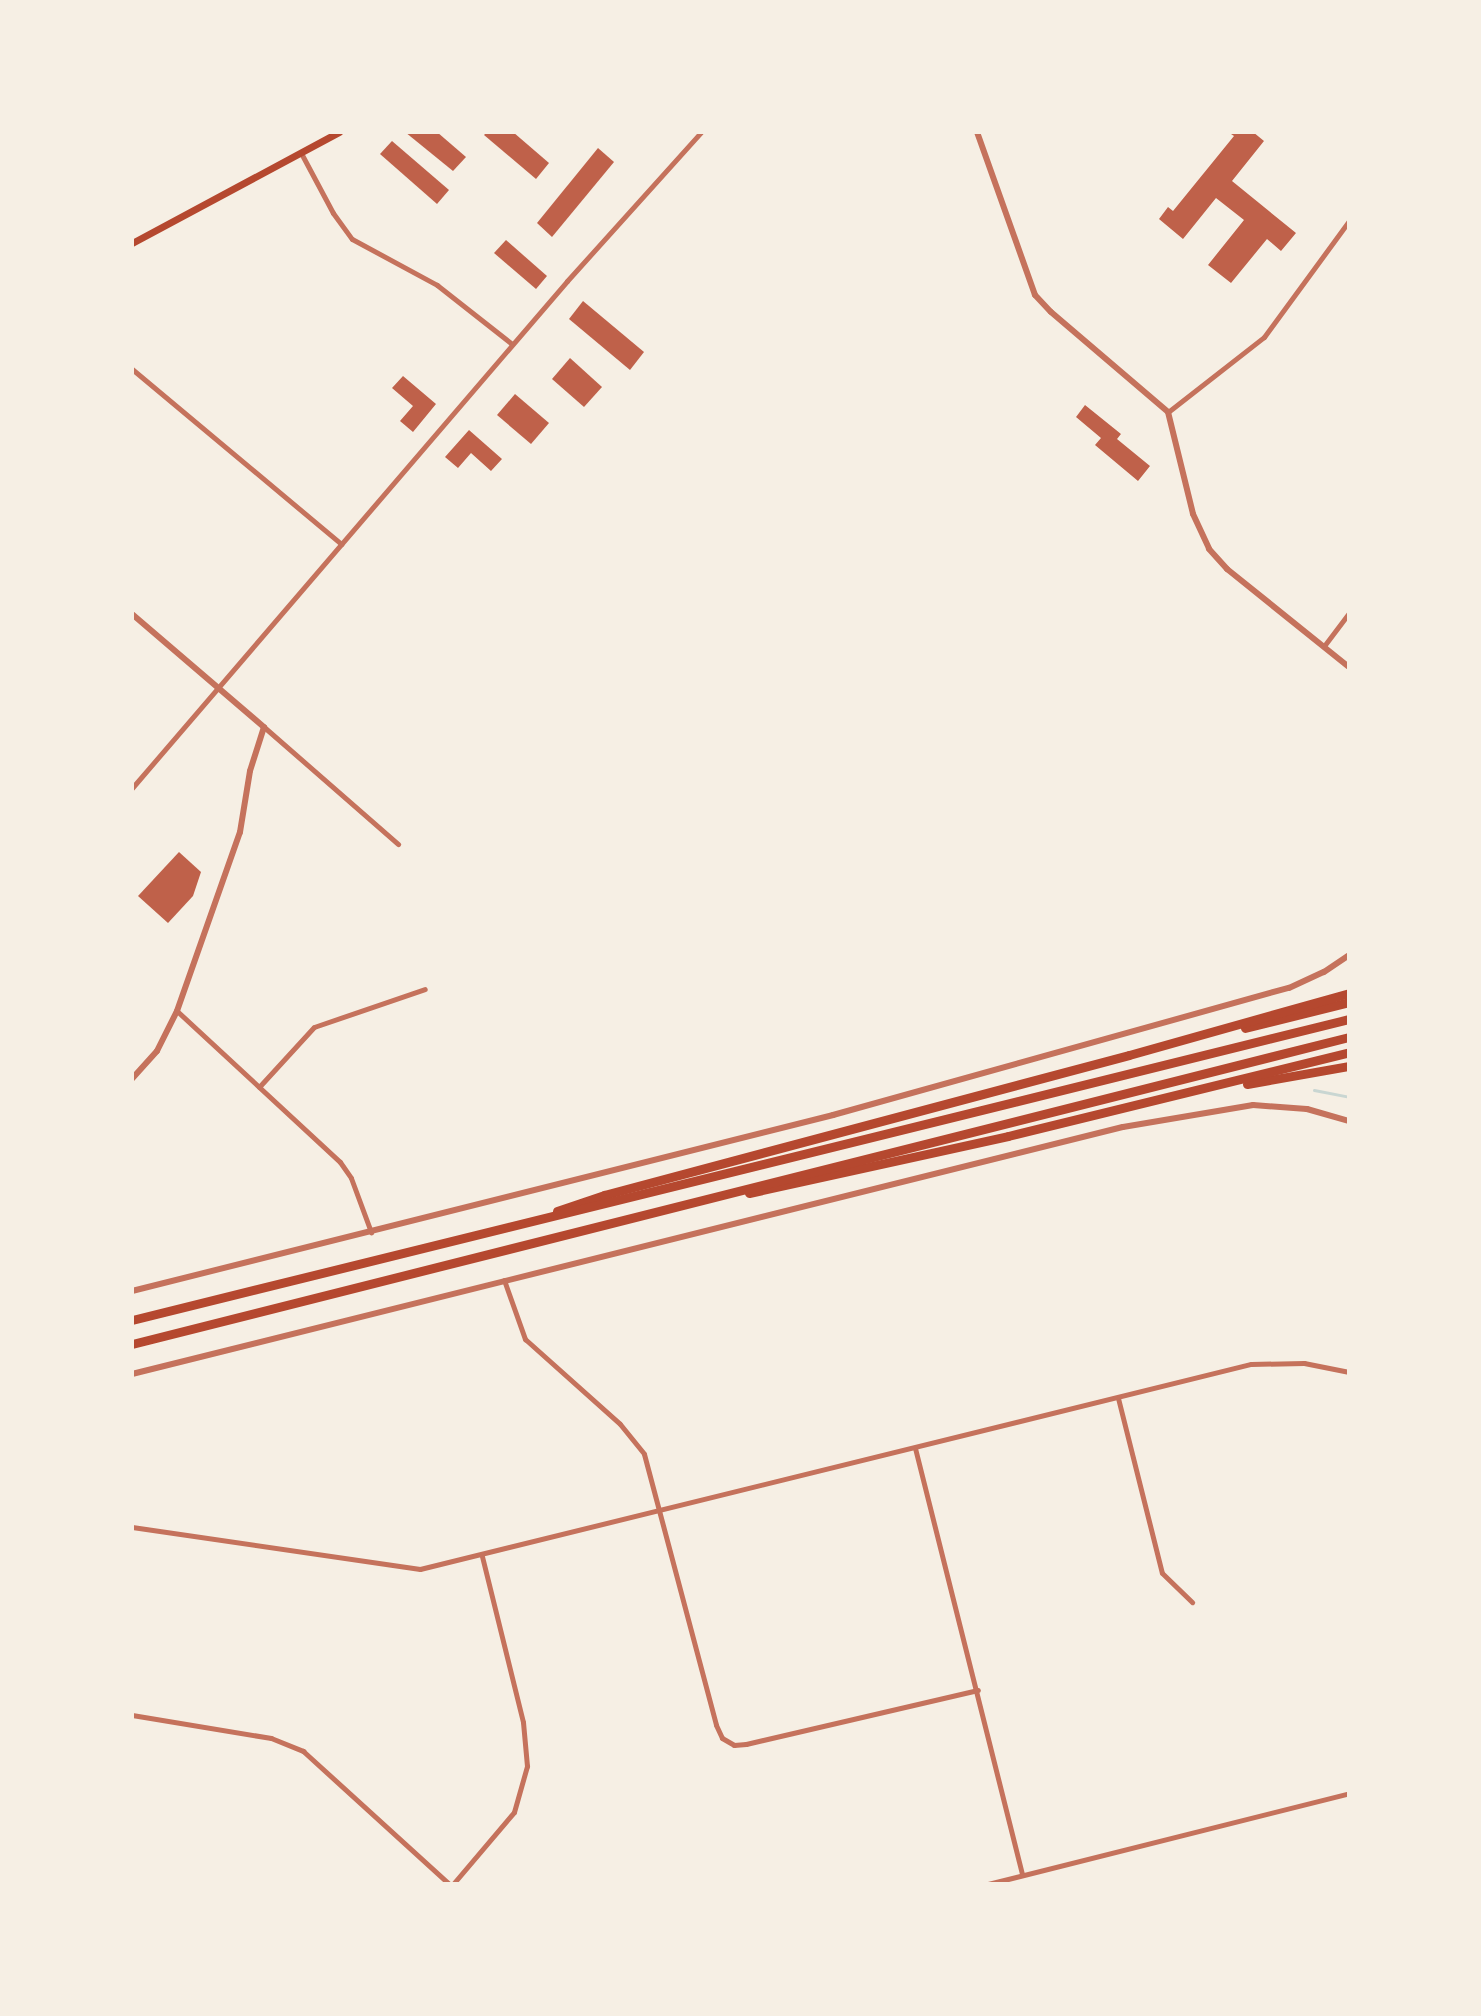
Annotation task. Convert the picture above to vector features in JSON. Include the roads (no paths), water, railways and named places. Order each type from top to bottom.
[{"type":"highway","points":[[497,1232],[604,1195],[1349,993]]},
{"type":"highway","points":[[1129,1055],[1349,1002]]},
{"type":"highway","points":[[132,1320],[1349,1019]]},
{"type":"highway","points":[[132,1344],[1349,1037]]},
{"type":"highway","points":[[675,1208],[943,1151],[1349,1052]]},
{"type":"highway","points":[[1141,1104],[1349,1066]]},
{"type":"main road","points":[[132,243],[339,132]]},
{"type":"street","points":[[132,788],[512,344],[701,132]]},
{"type":"street","points":[[977,132],[1035,295],[1168,412],[1193,514],[1209,549],[1227,569],[1349,667]]},
{"type":"street","points":[[301,153],[333,213],[352,239],[437,285],[512,344]]},
{"type":"street","points":[[1168,412],[1264,337],[1349,221]]},
{"type":"street","points":[[132,369],[341,544]]},
{"type":"street","points":[[1324,646],[1349,613]]},
{"type":"street","points":[[132,614],[398,844]]},
{"type":"street","points":[[132,1079],[157,1051],[177,1011],[240,832],[250,771],[264,727]]},
{"type":"street","points":[[132,1291],[833,1115],[1289,988],[1324,972],[1349,955]]},
{"type":"street","points":[[259,1087],[314,1027],[425,989]]},
{"type":"street","points":[[177,1011],[340,1162],[351,1178],[371,1232]]},
{"type":"street","points":[[132,1374],[1005,1154],[1197,1112],[1240,1106],[1280,1106],[1349,1121]]},
{"type":"street","points":[[504,1280],[525,1339],[636,1440],[644,1454],[718,1733],[728,1743],[746,1744],[978,1690]]},
{"type":"street","points":[[132,1527],[401,1569],[420,1569],[1251,1364],[1304,1363],[1349,1372]]},
{"type":"street","points":[[1118,1398],[1162,1573],[1192,1602]]},
{"type":"street","points":[[915,1448],[1022,1875]]},
{"type":"street","points":[[132,1715],[271,1738],[303,1751],[451,1884],[514,1812],[527,1766],[523,1722],[482,1556]]},
{"type":"street","points":[[988,1884],[1349,1793]]},
{"type":"waterway","points":[[1314,1090],[1349,1097]]}]
